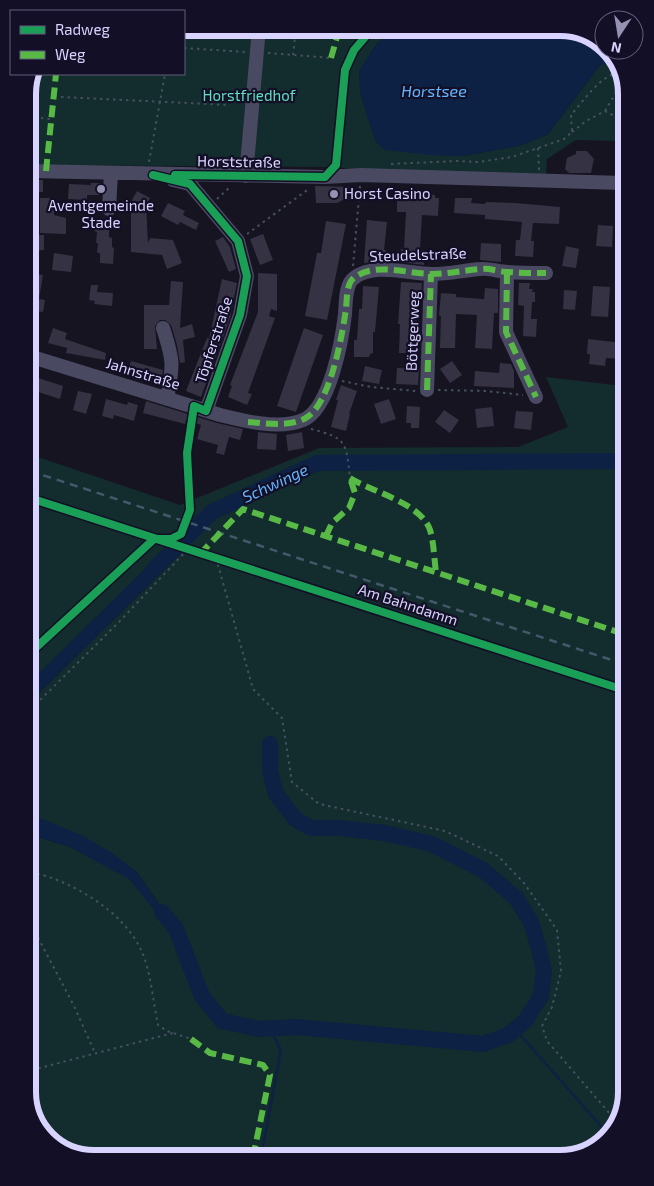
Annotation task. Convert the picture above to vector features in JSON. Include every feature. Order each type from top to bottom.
[{"type":"street","points":[[244,176],[257,36]]},
{"type":"street","name":"Horststraße","points":[[36,171],[150,175],[325,177],[360,175],[618,183]]},
{"type":"street","points":[[109,209],[111,173]]},
{"type":"street","name":"Töpferstraße","points":[[150,175],[190,184],[238,241],[247,276],[240,315],[206,411]]},
{"type":"street","name":"Steudelstraße","points":[[248,422],[288,423],[303,420],[312,415],[319,405],[331,378],[344,320],[348,286],[352,278],[366,271],[399,270],[431,274],[484,269],[507,272],[546,273]]},
{"type":"street","points":[[507,272],[506,332],[536,398]]},
{"type":"street","name":"Böttgerweg","points":[[427,390],[431,274]]},
{"type":"street","points":[[163,328],[171,354],[172,372],[166,398]]},
{"type":"street","name":"Jahnstraße","points":[[36,358],[206,411],[248,422]]},
{"type":"path","points":[[293,55],[295,36]]},
{"type":"path","points":[[572,132],[571,115],[603,78],[614,74]]},
{"type":"path","points":[[150,175],[164,75]]},
{"type":"path","points":[[390,164],[478,162],[512,157],[564,139],[586,121],[605,112],[618,90]]},
{"type":"path","points":[[61,97],[230,105]]},
{"type":"path","points":[[605,112],[618,118]]},
{"type":"path","points":[[36,118],[51,119]]},
{"type":"path","points":[[538,148],[539,180]]},
{"type":"path","points":[[352,278],[360,175]]},
{"type":"path","points":[[210,206],[244,176]]},
{"type":"path","points":[[238,241],[325,177]]},
{"type":"path","points":[[288,423],[330,434],[338,438],[347,450],[350,478]]},
{"type":"path","points":[[36,704],[188,550]]},
{"type":"path","points":[[212,557],[225,561]]},
{"type":"path","points":[[212,557],[253,689],[282,718],[292,782],[320,804],[445,831],[498,856],[524,883],[557,930],[560,971],[552,1007],[542,1026],[547,1041],[612,1116]]},
{"type":"path","points":[[36,873],[57,880],[102,904],[122,921],[141,950],[158,1025],[161,1028],[191,1039]]},
{"type":"path","points":[[36,934],[74,1006],[95,1053]]},
{"type":"path","points":[[36,1069],[175,1032]]},
{"type":"green space","name":"Horstfriedhof","points":[[185,36],[385,36],[374,47],[360,92],[376,142],[463,156],[519,146],[548,134],[601,64],[610,65],[617,83],[618,141],[576,140],[547,159],[546,175],[329,167],[36,165],[37,83],[40,75],[185,75]]},
{"type":"green space","points":[[546,377],[618,385],[618,1092],[615,1110],[608,1124],[589,1142],[571,1149],[560,1150],[91,1150],[76,1147],[59,1138],[44,1121],[37,1103],[36,1092],[36,837],[70,847],[129,878],[171,930],[198,986],[176,929],[137,872],[45,820],[36,818],[36,696],[178,556],[170,554],[166,549],[36,676],[36,456],[180,505],[319,448],[518,447],[568,427]]},
{"type":"water","name":"Horstsee","points":[[385,36],[571,37],[594,48],[594,60],[607,60],[610,65],[601,64],[548,134],[519,146],[463,156],[430,155],[385,150],[376,142],[367,116],[360,92],[359,71],[374,47]]},
{"type":"water","points":[[166,548],[170,554],[178,556],[36,696],[36,676]]},
{"type":"water","points":[[36,818],[83,836],[112,853],[137,872],[176,929],[202,996],[171,930],[129,879],[70,847],[36,837]]},
{"type":"building","points":[[576,151],[587,151],[594,159],[591,173],[569,173],[565,169],[567,158],[576,154]]},
{"type":"building","points":[[36,180],[43,180],[43,192],[36,192]]},
{"type":"building","points":[[91,183],[102,183],[101,195],[87,195],[87,200],[68,199],[69,184],[91,185]]},
{"type":"building","name":"Horst Casino","points":[[315,186],[352,187],[352,200],[343,200],[337,203],[316,203]]},
{"type":"building","points":[[137,191],[150,198],[146,205],[148,243],[150,238],[173,240],[182,263],[167,269],[162,255],[131,252],[131,202]]},
{"type":"building","points":[[426,194],[435,195],[435,198],[439,198],[438,216],[422,215],[420,250],[425,251],[424,265],[400,262],[401,249],[404,250],[406,212],[397,212],[397,196],[426,197]]},
{"type":"building","points":[[40,198],[54,198],[54,215],[66,218],[66,234],[40,233]]},
{"type":"building","points":[[455,198],[472,198],[471,203],[515,203],[560,207],[559,224],[533,223],[531,241],[534,241],[533,257],[515,256],[516,240],[520,240],[522,222],[485,219],[485,215],[454,213]]},
{"type":"building","points":[[168,203],[185,211],[183,215],[199,223],[196,230],[180,222],[178,225],[161,216]]},
{"type":"building","points":[[95,220],[109,221],[109,237],[112,238],[112,247],[114,248],[113,264],[100,263],[100,253],[97,253],[98,243],[96,243],[97,232],[94,231]]},
{"type":"building","points":[[367,220],[387,222],[384,250],[386,250],[385,261],[364,263]]},
{"type":"building","points":[[326,221],[346,224],[327,320],[305,316],[317,253],[321,253]]},
{"type":"building","points":[[598,225],[613,226],[612,247],[596,246]]},
{"type":"building","points":[[263,234],[273,260],[260,265],[250,239]]},
{"type":"building","points":[[36,235],[44,235],[44,250],[36,250]]},
{"type":"building","points":[[223,237],[230,247],[236,269],[229,272],[215,241]]},
{"type":"building","points":[[481,243],[501,244],[501,262],[480,260]]},
{"type":"building","points":[[566,246],[579,249],[576,268],[562,266]]},
{"type":"building","points":[[54,253],[73,256],[71,272],[52,270]]},
{"type":"building","points":[[258,273],[277,274],[277,311],[271,309],[269,316],[275,318],[248,393],[252,394],[247,405],[228,397],[232,386],[230,385],[258,312]]},
{"type":"building","points":[[36,274],[43,275],[39,299],[45,300],[43,312],[36,311]]},
{"type":"building","points":[[222,279],[237,283],[230,318],[201,397],[186,391],[207,338],[209,339]]},
{"type":"building","points":[[171,281],[183,282],[180,328],[192,324],[195,337],[183,340],[185,362],[180,363],[171,325],[165,320],[160,320],[155,326],[157,349],[144,349],[144,305],[169,305]]},
{"type":"building","points":[[401,282],[422,283],[421,300],[418,300],[414,353],[399,353],[400,324],[398,324]]},
{"type":"building","points":[[519,283],[530,283],[529,289],[533,289],[532,292],[535,292],[535,302],[532,302],[531,319],[537,319],[536,337],[523,336],[524,306],[518,305]]},
{"type":"building","points":[[91,285],[98,285],[97,292],[113,293],[112,306],[94,304],[95,301],[89,300]]},
{"type":"building","points":[[363,286],[379,287],[375,332],[373,332],[373,353],[369,357],[354,357],[354,340],[357,340],[359,309],[362,309]]},
{"type":"building","points":[[593,286],[610,287],[608,317],[591,316]]},
{"type":"building","points":[[485,288],[498,289],[498,313],[494,313],[492,349],[475,348],[477,315],[456,314],[455,348],[440,348],[441,316],[439,315],[441,293],[456,294],[456,297],[484,299]]},
{"type":"building","points":[[564,290],[577,291],[575,310],[563,309]]},
{"type":"building","points":[[53,328],[67,333],[65,339],[106,353],[105,360],[66,353],[67,348],[48,343]]},
{"type":"building","points":[[304,328],[323,335],[296,412],[277,406]]},
{"type":"building","points":[[588,339],[618,342],[618,359],[606,358],[605,366],[589,364],[590,354],[587,354]]},
{"type":"building","points":[[131,361],[163,370],[161,385],[127,375]]},
{"type":"building","points":[[452,361],[462,375],[450,383],[440,369]]},
{"type":"building","points":[[500,363],[511,364],[514,371],[514,388],[474,386],[475,371],[499,373]]},
{"type":"building","points":[[365,366],[382,370],[379,384],[362,381]]},
{"type":"building","points":[[397,368],[419,369],[418,385],[396,384]]},
{"type":"building","points":[[36,377],[63,386],[60,399],[36,391]]},
{"type":"building","points":[[341,385],[357,391],[349,414],[346,431],[331,427]]},
{"type":"building","points":[[78,391],[92,394],[86,414],[73,410]]},
{"type":"building","points":[[106,399],[127,405],[128,402],[138,405],[134,421],[114,415],[113,419],[102,416]]},
{"type":"building","points":[[389,399],[396,419],[381,424],[374,404]]},
{"type":"building","points":[[146,401],[243,429],[240,440],[229,437],[224,455],[216,453],[218,445],[197,439],[201,425],[186,420],[185,424],[143,413]]},
{"type":"building","points":[[407,406],[420,407],[419,428],[411,428],[411,423],[406,423]]},
{"type":"building","points":[[492,407],[494,426],[477,428],[475,409]]},
{"type":"building","points":[[444,410],[459,420],[450,433],[435,422]]},
{"type":"building","points":[[516,411],[533,412],[531,430],[514,428]]},
{"type":"building","points":[[258,432],[277,434],[276,450],[257,449]]},
{"type":"building","points":[[302,432],[304,448],[288,451],[286,435]]},
{"type":"waterway","name":"Schwinge","points":[[154,569],[212,512],[317,463],[618,461]]},
{"type":"waterway","points":[[162,912],[176,929],[202,996],[222,1021],[259,1029],[296,1027],[483,1044],[508,1035],[525,1021],[541,996],[544,971],[531,922],[516,898],[483,870],[432,844],[385,833],[339,828],[311,828],[295,819],[276,794],[270,771],[270,744]]},
{"type":"waterway","points":[[262,1150],[281,1050],[270,1029]]},
{"type":"waterway","points":[[515,1029],[604,1129]]},
{"type":"railway","points":[[36,473],[618,662]]},
{"type":"marked path","points":[[331,58],[338,36]]},
{"type":"marked path","points":[[46,171],[56,75]]},
{"type":"marked path","points":[[248,422],[290,423],[304,419],[313,412],[321,401],[333,370],[346,309],[348,287],[355,277],[373,270],[383,269],[423,274],[485,269],[505,272],[546,273]]},
{"type":"marked path","points":[[507,272],[506,332],[536,397]]},
{"type":"marked path","points":[[427,390],[431,274]]},
{"type":"marked path","points":[[350,478],[407,505],[417,512],[430,530],[436,572]]},
{"type":"marked path","points":[[326,536],[332,523],[349,508],[355,493],[350,478]]},
{"type":"marked path","points":[[200,554],[243,509],[618,632]]},
{"type":"marked path","points":[[191,1039],[210,1053],[263,1065],[270,1075],[254,1150]]},
{"type":"cycle path","points":[[175,175],[325,177],[336,165],[345,70],[354,50],[366,36]]},
{"type":"cycle path","points":[[36,647],[154,539],[171,539],[181,534],[190,510],[187,453],[194,406],[206,411],[240,315],[247,276],[238,241],[190,184],[153,175]]},
{"type":"cycle path","name":"Am Bahndamm","points":[[36,500],[618,688]]},
{"type":"place","name":"Aventgemeinde Stade","points":[[101,189]]},
{"type":"place","name":"Horst Casino","points":[[334,194]]}]
